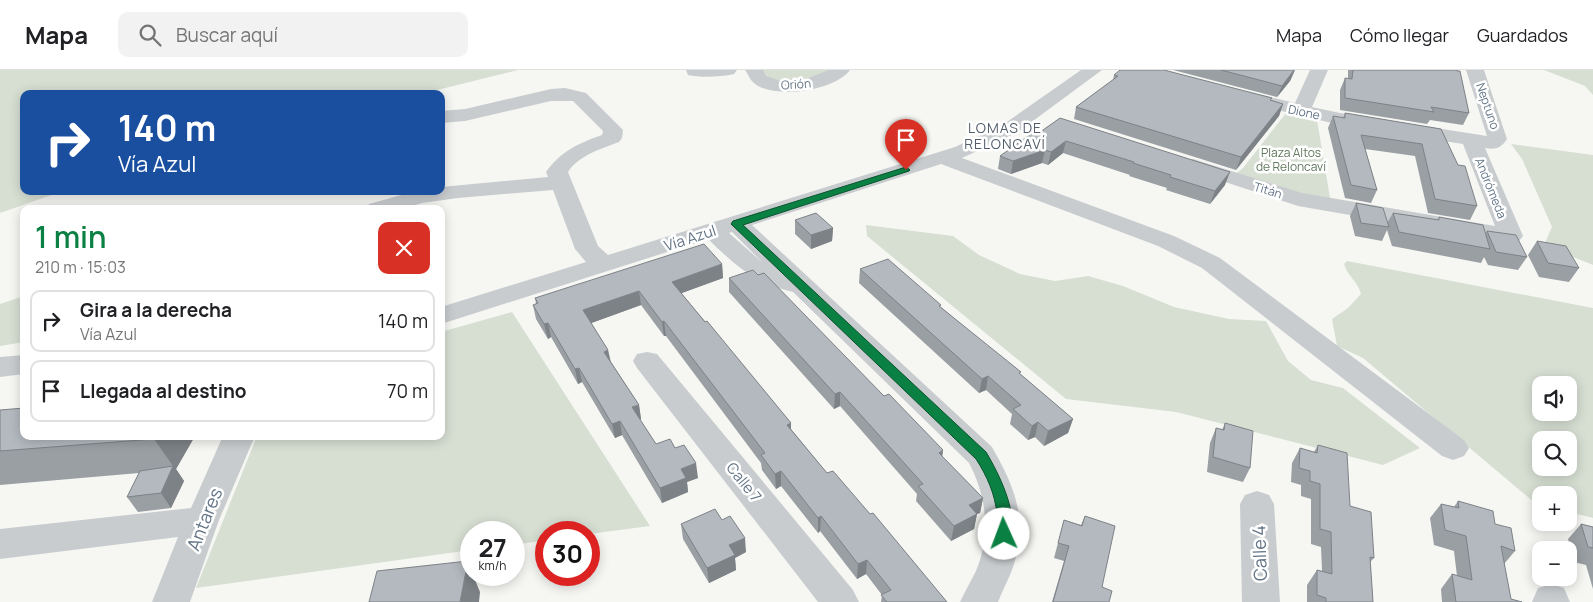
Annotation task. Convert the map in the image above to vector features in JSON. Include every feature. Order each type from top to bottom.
[{"type":"street","points":[[694,71],[728,70]]},
{"type":"street","name":"Orión","points":[[754,70],[756,76],[764,82],[789,87],[818,82],[841,70]]},
{"type":"street","name":"Vía Azul","points":[[445,315],[944,158],[1042,117],[1093,70]]},
{"type":"street","points":[[1301,111],[1319,70]]},
{"type":"street","name":"Neptuno","points":[[1475,70],[1497,135],[1495,142]]},
{"type":"street","name":"Dione","points":[[1227,92],[1301,111],[1472,141],[1495,142]]},
{"type":"street","points":[[445,117],[464,116],[551,95],[565,94],[579,97],[612,130],[612,138],[573,154],[562,162],[557,172],[587,249],[604,265]]},
{"type":"street","name":"Andrómeda","points":[[1472,141],[1511,236]]},
{"type":"street","points":[[944,158],[988,176],[1166,240],[1211,264],[1453,448]]},
{"type":"street","name":"Titán","points":[[1172,158],[1298,198],[1511,236]]},
{"type":"street","points":[[445,193],[560,183]]},
{"type":"street","points":[[391,205],[433,195]]},
{"type":"street","points":[[736,224],[981,455],[992,473],[1000,494],[1004,514],[1004,534],[998,560],[979,602]]},
{"type":"street","points":[[713,231],[759,273],[779,282],[803,286]]},
{"type":"street","name":"Calle 7","points":[[648,361],[840,602]]},
{"type":"street","points":[[0,367],[20,364]]},
{"type":"street","name":"Antares","points":[[171,602],[202,520],[237,440]]},
{"type":"street","name":"Calle 4","points":[[1257,504],[1261,602]]},
{"type":"street","points":[[0,544],[202,520]]},
{"type":"green space","points":[[0,70],[518,70],[437,90],[20,90],[20,195],[52,195],[0,213]]},
{"type":"green space","points":[[761,70],[833,70],[790,84],[766,77]]},
{"type":"green space","points":[[1544,70],[1593,70],[1593,95],[1585,86]]},
{"type":"green space","name":"Plaza Altos de Reloncaví","points":[[1286,113],[1317,120],[1330,198],[1314,198],[1234,175],[1243,168]]},
{"type":"green space","points":[[1511,144],[1593,155],[1593,265],[1544,245],[1552,227],[1522,159]]},
{"type":"green space","points":[[866,225],[953,236],[979,255],[1020,274],[1055,281],[1088,276],[1123,286],[1174,307],[1229,319],[1266,321],[1288,361],[1311,380],[1343,388],[1420,448],[1383,465],[1176,412],[1066,399],[867,236]]},
{"type":"green space","points":[[1347,261],[1593,308],[1593,518],[1577,514],[1577,486],[1532,486],[1532,500],[1363,358],[1337,346],[1332,319],[1348,308],[1361,294],[1344,264]]},
{"type":"green space","points":[[20,297],[20,343],[0,346],[0,304]]},
{"type":"green space","points":[[512,312],[650,526],[600,533],[600,521],[535,521],[535,542],[525,543],[525,521],[460,521],[460,552],[196,588],[255,440],[445,440],[445,331]]},
{"type":"building","points":[[1120,70],[1164,70],[1272,98],[1270,100],[1283,104],[1241,157],[1076,107],[1118,76],[1114,75]]},
{"type":"building","points":[[1221,70],[1294,70],[1282,86]]},
{"type":"building","points":[[1353,70],[1460,71],[1469,113],[1431,107],[1434,112],[1345,98],[1345,78],[1352,79]]},
{"type":"building","points":[[1345,113],[1441,129],[1458,165],[1465,166],[1477,206],[1435,199],[1422,144],[1361,135],[1377,190],[1351,185],[1333,116],[1345,118]]},
{"type":"building","points":[[1060,118],[1230,172],[1215,191],[1170,177],[1171,175],[1134,162],[1066,141],[1051,152],[1045,150],[1013,161],[1000,156],[1031,134],[1036,135]]},
{"type":"building","points":[[1356,203],[1383,208],[1389,227],[1361,223]]},
{"type":"building","points":[[816,213],[833,228],[811,235],[795,220]]},
{"type":"building","points":[[1393,213],[1439,220],[1439,217],[1483,225],[1490,249],[1399,232]]},
{"type":"building","points":[[1487,231],[1516,235],[1527,257],[1496,252]]},
{"type":"building","points":[[1537,241],[1566,246],[1579,268],[1548,263]]},
{"type":"building","points":[[704,244],[722,264],[672,282],[705,322],[707,321],[791,423],[787,425],[827,473],[833,471],[870,514],[873,513],[947,602],[887,602],[881,595],[891,590],[867,560],[858,564],[821,516],[818,518],[781,471],[775,474],[761,455],[765,453],[639,291],[583,310],[608,350],[604,352],[639,405],[632,407],[656,444],[670,439],[675,448],[684,445],[696,463],[681,469],[686,478],[660,488],[620,421],[612,424],[579,368],[575,369],[548,323],[544,324],[533,305],[538,303],[535,298]]},
{"type":"building","points":[[888,259],[941,305],[939,306],[1021,372],[1019,373],[1073,419],[1048,431],[1038,422],[1032,426],[1013,409],[1021,405],[988,376],[982,379],[860,269]]},
{"type":"building","points":[[753,270],[758,275],[764,273],[884,396],[889,394],[943,450],[939,453],[983,498],[969,505],[977,514],[954,526],[918,486],[923,484],[840,392],[835,394],[729,278]]},
{"type":"building","points":[[20,408],[20,440],[141,440],[0,451],[0,410]]},
{"type":"building","points":[[1225,423],[1253,431],[1250,468],[1213,457],[1216,428],[1224,430]]},
{"type":"building","points":[[1318,445],[1347,453],[1350,506],[1371,512],[1374,558],[1370,557],[1373,602],[1326,602],[1326,598],[1317,595],[1317,570],[1332,574],[1331,532],[1320,529],[1320,484],[1310,481],[1310,471],[1299,468],[1300,448],[1317,453]]},
{"type":"building","points":[[173,466],[161,493],[127,497],[140,471]]},
{"type":"building","points":[[1458,501],[1493,511],[1495,524],[1511,528],[1515,551],[1501,546],[1511,599],[1522,602],[1456,602],[1452,574],[1472,580],[1466,536],[1445,530],[1441,504],[1459,508]]},
{"type":"building","points":[[715,509],[722,520],[730,516],[745,538],[729,545],[735,555],[707,568],[681,524]]},
{"type":"building","points":[[1085,516],[1115,526],[1102,587],[1112,591],[1109,602],[1053,602],[1069,546],[1058,543],[1064,520],[1082,526]]},
{"type":"building","points":[[1581,524],[1593,527],[1593,548],[1588,547]]},
{"type":"building","points":[[460,562],[460,586],[463,586],[460,602],[369,602],[377,571]]},
{"type":"district","name":"LOMAS DE RELONCAVÍ","points":[[1005,136]]},
{"type":"route","points":[[906,170],[736,224],[981,455],[992,473],[1000,494],[1004,514],[1004,534]]}]
